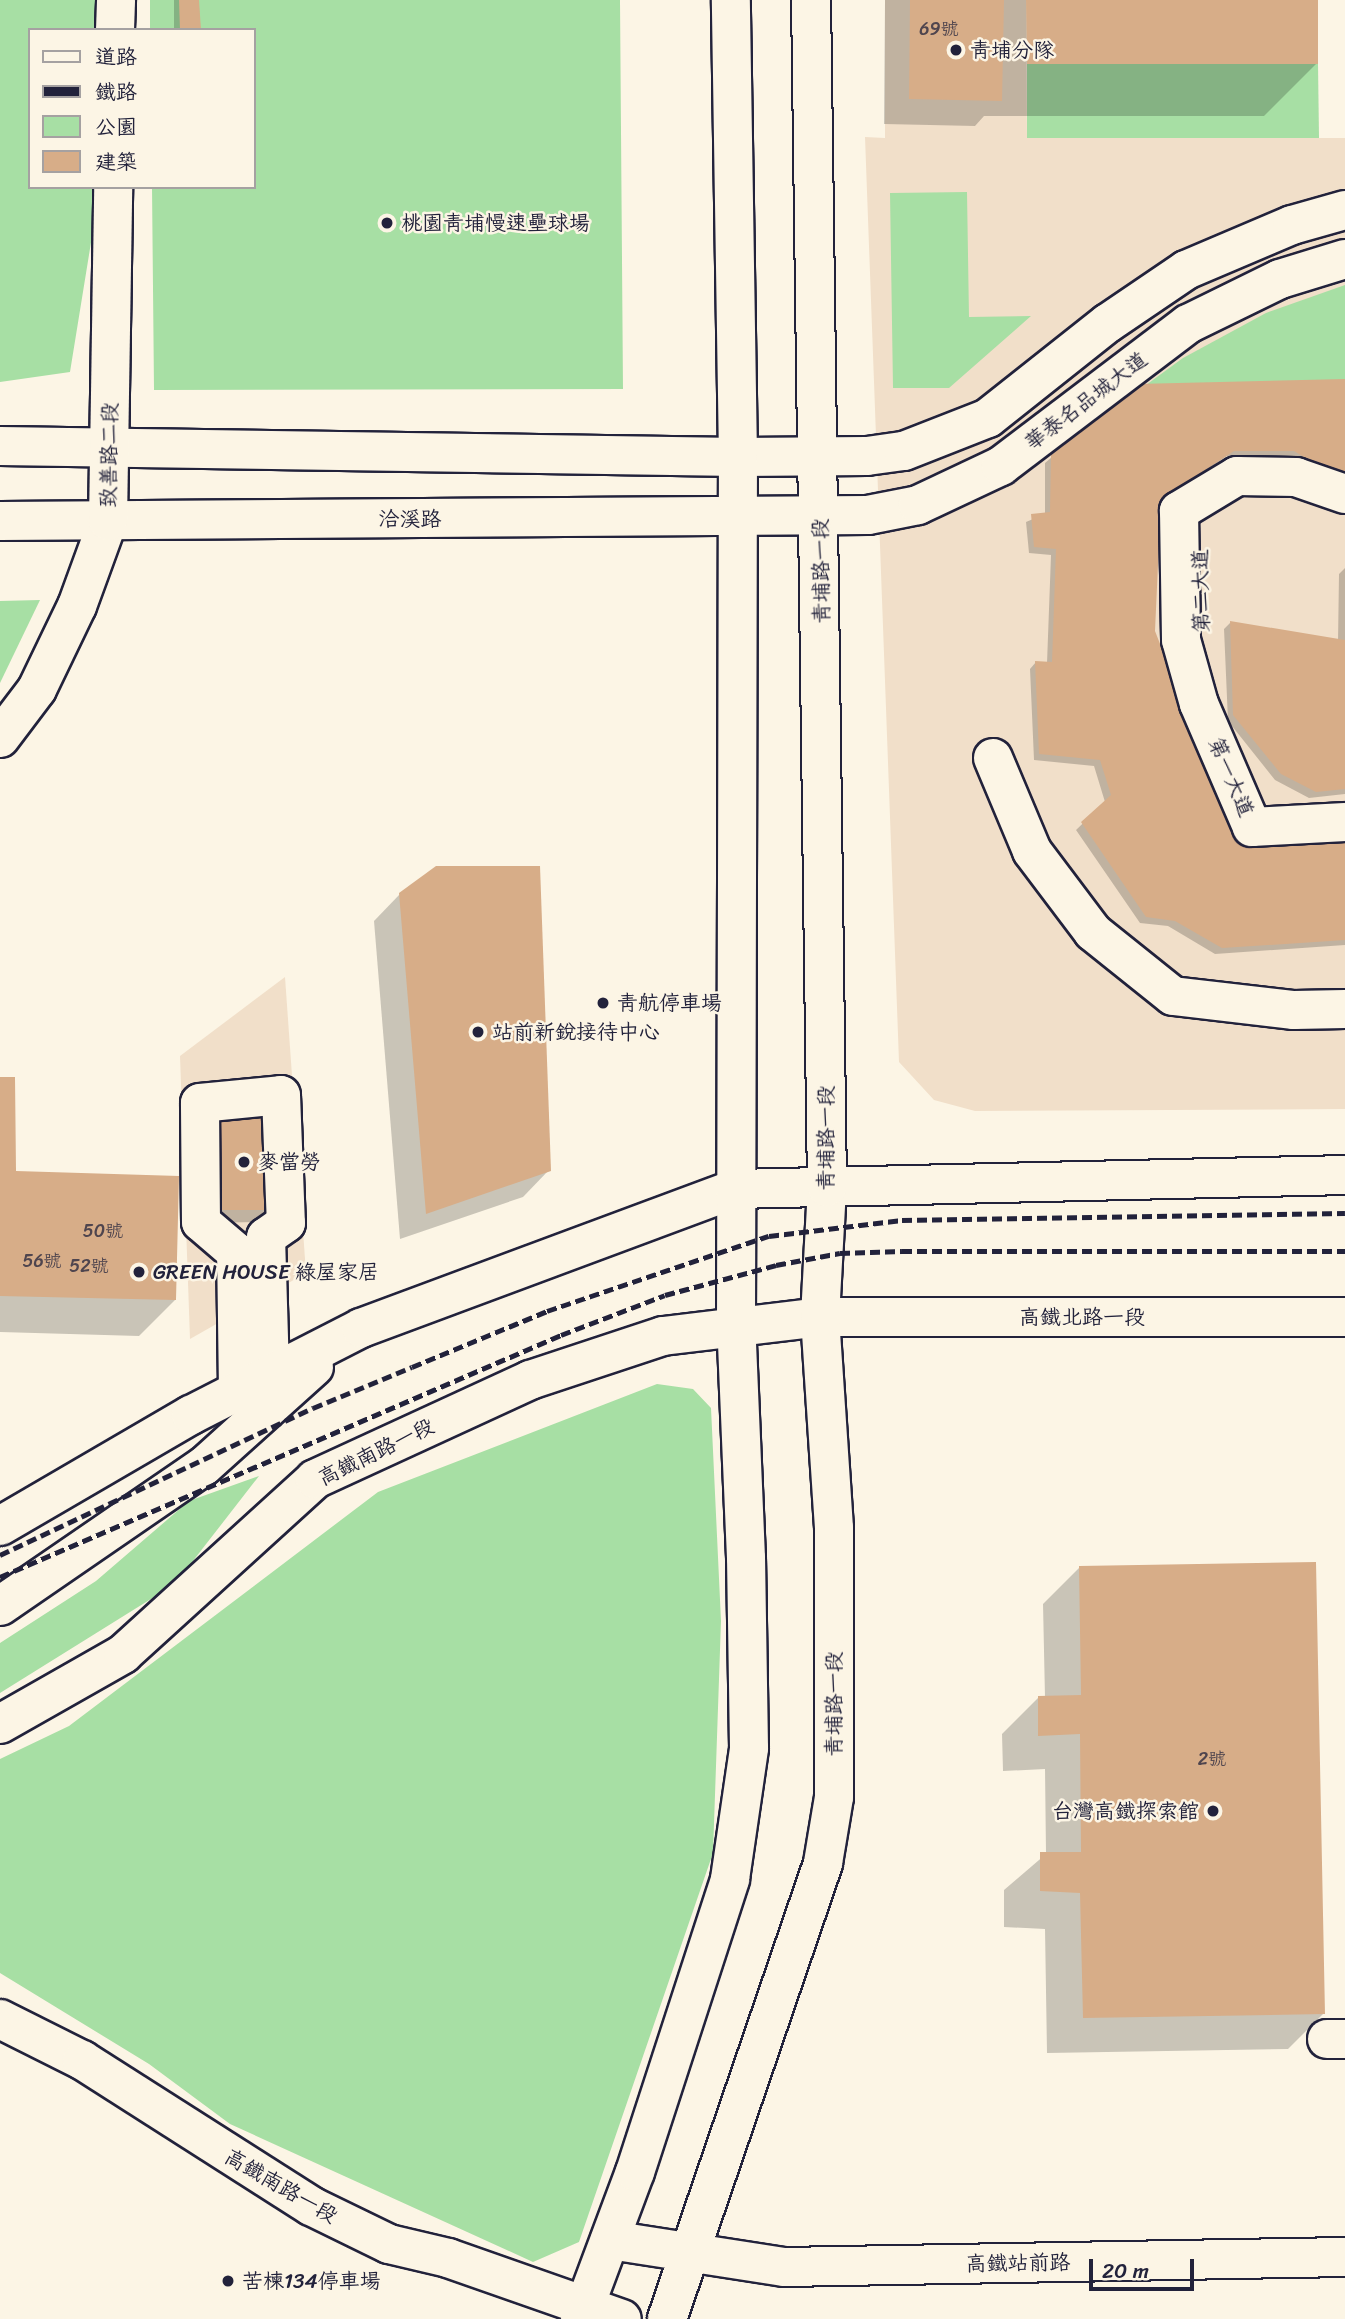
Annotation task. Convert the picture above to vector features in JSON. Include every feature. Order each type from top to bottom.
[{"type":"street","points":[[115,28],[116,0]]},
{"type":"street","points":[[622,2319],[582,2313],[610,2240],[730,1880],[749,1748],[746,1558],[736,1324],[738,457],[731,0]]},
{"type":"street","name":"青埔路一段","points":[[667,2319],[692,2253],[824,1863],[834,1797],[834,1528],[820,1317],[827,1187],[820,516],[810,0]]},
{"type":"street","name":"致善路二段","points":[[0,738],[37,689],[77,606],[108,521],[112,450],[113,189]]},
{"type":"street","points":[[11,446],[112,450],[738,457],[904,451],[988,418],[1108,323],[1185,270],[1292,225],[1345,210]]},
{"type":"street","name":"華泰名品城大道","points":[[820,516],[869,515],[918,505],[1001,466],[1188,324],[1280,279],[1345,259]]},
{"type":"street","name":"第二大道","points":[[1181,640],[1179,512],[1237,476],[1296,477],[1345,494]]},
{"type":"street","name":"第二大道","points":[[1345,513],[1290,500],[1244,499],[1199,524],[1201,641],[1221,699],[1272,808],[1345,803]]},
{"type":"street","name":"洽溪路","points":[[0,522],[820,516]]},
{"type":"street","name":"第一大道","points":[[1181,640],[1199,704],[1252,827],[1345,822]]},
{"type":"street","points":[[993,758],[1032,851],[1093,932],[1173,996],[1294,1010],[1345,1009]]},
{"type":"street","points":[[281,1095],[286,1223],[266,1237],[254,1382],[236,1252],[201,1223],[200,1103],[281,1095]]},
{"type":"street","points":[[0,1526],[254,1382],[361,1328],[735,1189],[1345,1175]]},
{"type":"street","name":"高鐵北路一段","points":[[820,1317],[1345,1317]]},
{"type":"street","name":"高鐵南路一段","points":[[0,1724],[124,1654],[315,1479],[530,1380],[678,1331],[820,1317]]},
{"type":"street","points":[[0,1606],[204,1466],[361,1328]]},
{"type":"street","name":"高鐵南路一段","points":[[0,2019],[82,2060],[311,2206],[389,2244],[448,2258],[582,2313]]},
{"type":"street","points":[[610,2240],[692,2253]]},
{"type":"street","name":"高鐵站前路","points":[[692,2253],[784,2267],[1345,2257]]},
{"type":"shaded area","points":[[885,0],[1026,0],[1027,138],[1345,138],[1345,1109],[975,1111],[934,1100],[899,1062],[865,137],[885,138]]},
{"type":"shaded area","points":[[285,977],[306,1273],[190,1339],[180,1056]]},
{"type":"green space","points":[[0,0],[102,0],[102,28],[28,28],[28,189],[100,189],[70,372],[0,382]]},
{"type":"green space","name":"桃園青埔慢速壘球場","points":[[150,0],[620,0],[623,389],[154,390],[152,189],[256,189],[256,28],[150,28]]},
{"type":"green space","points":[[1027,64],[1318,64],[1319,138],[1027,138]]},
{"type":"green space","points":[[967,192],[969,317],[1031,316],[949,388],[893,388],[890,193]]},
{"type":"green space","points":[[1345,285],[1345,385],[1146,385],[1183,358],[1266,313]]},
{"type":"green space","points":[[40,600],[0,683],[0,601]]},
{"type":"green space","points":[[657,1384],[693,1389],[711,1408],[721,1621],[713,1853],[579,2242],[533,2262],[230,2124],[149,2064],[0,1973],[0,1759],[69,1726],[378,1492]]},
{"type":"green space","points":[[259,1476],[175,1584],[0,1693],[0,1643],[96,1581],[189,1501]]},
{"type":"building","points":[[179,0],[199,0],[201,28],[180,28]]},
{"type":"building","name":"青埔分隊","points":[[910,0],[1004,0],[1002,101],[909,99]]},
{"type":"building","points":[[1026,0],[1318,0],[1318,64],[1027,64]]},
{"type":"building","points":[[1345,379],[1345,482],[1294,451],[1234,451],[1161,499],[1155,631],[1238,844],[1345,838],[1345,940],[1222,948],[1175,921],[1146,917],[1081,822],[1111,795],[1100,760],[1039,754],[1035,661],[1052,662],[1056,549],[1034,547],[1031,514],[1050,512],[1051,455],[1136,384]]},
{"type":"building","points":[[1230,621],[1345,640],[1345,789],[1316,792],[1281,774],[1233,715]]},
{"type":"building","name":"站前新銳接待中心","points":[[436,866],[540,866],[551,1171],[426,1214],[399,893]]},
{"type":"building","points":[[0,1077],[15,1077],[16,1171],[179,1176],[176,1300],[0,1296]]},
{"type":"building","name":"麥當勞","points":[[218,1114],[269,1114],[270,1210],[219,1210]]},
{"type":"building","points":[[1316,1562],[1325,2014],[1083,2018],[1080,1893],[1040,1891],[1040,1852],[1081,1852],[1080,1734],[1038,1736],[1038,1696],[1081,1695],[1079,1566]]},
{"type":"railway","points":[[0,1555],[313,1408],[547,1311],[769,1236],[902,1220],[1345,1213]]},
{"type":"railway","points":[[0,1577],[561,1335],[665,1295],[776,1265],[840,1253],[902,1251],[1345,1251]]},
{"type":"place","name":"青埔分隊","points":[[956,50]]},
{"type":"place","name":"桃園青埔慢速壘球場","points":[[387,223]]},
{"type":"place","name":"青航停車場","points":[[603,1003]]},
{"type":"place","name":"站前新銳接待中心","points":[[478,1032]]},
{"type":"place","name":"麥當勞","points":[[244,1162]]},
{"type":"place","name":"GREEN HOUSE 綠屋家居","points":[[139,1272]]},
{"type":"place","name":"台灣高鐵探索館","points":[[1213,1811]]},
{"type":"place","name":"苦楝134停車場","points":[[228,2281]]}]
